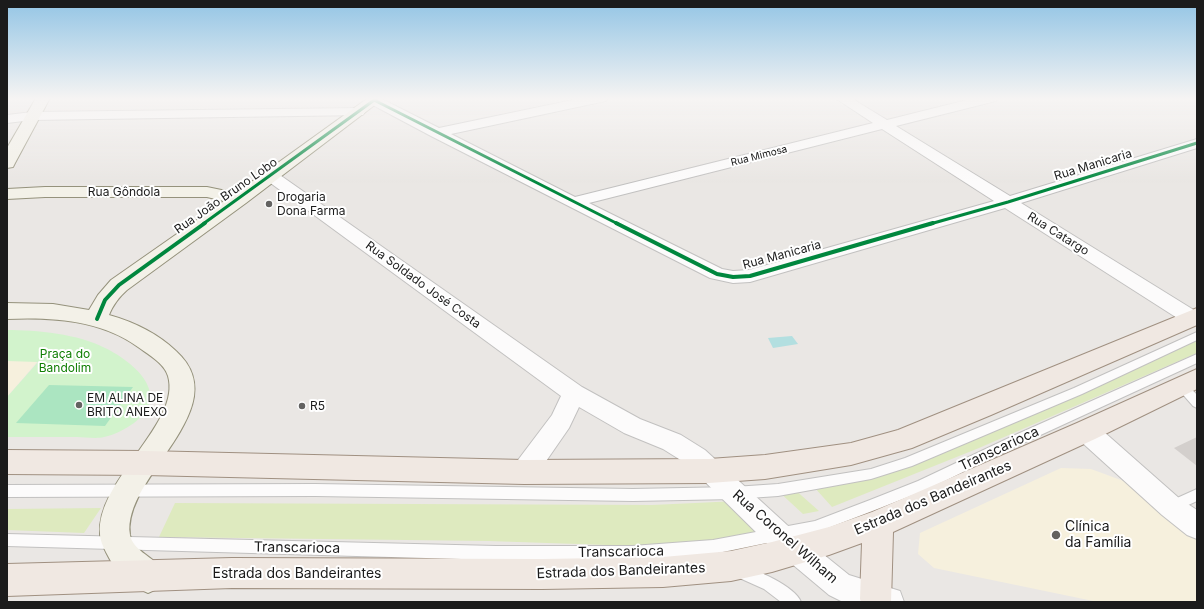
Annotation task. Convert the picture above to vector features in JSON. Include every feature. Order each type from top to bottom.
[{"type":"main road","points":[[7,462],[145,462],[524,472],[709,471],[765,467],[851,454],[902,440],[1195,324]]},
{"type":"main road","name":"Estrada dos Bandeirantes","points":[[7,580],[148,577],[240,573],[542,574],[663,572],[731,566],[787,542],[829,541],[878,524],[1086,431],[1192,389]]},
{"type":"main road","points":[[878,524],[880,601]]},
{"type":"street","points":[[7,163],[26,126]]},
{"type":"street","name":"Rua João Bruno Lobo","points":[[98,319],[100,309],[108,296],[119,285],[338,126]]},
{"type":"street","name":"Rua Manicaria","points":[[424,126],[717,274],[733,277],[750,276],[1008,202],[1197,143]]},
{"type":"street","points":[[436,133],[467,126]]},
{"type":"street","name":"Rua Mimosa","points":[[574,202],[874,126]]},
{"type":"street","name":"Rua Catargo","points":[[888,126],[1008,202],[1195,324]]},
{"type":"street","name":"Rua Soldado José Costa","points":[[271,176],[574,393],[632,426],[685,449],[696,457],[709,471]]},
{"type":"street","name":"Rua Gôndola","points":[[7,194],[45,192],[207,192],[240,198]]},
{"type":"street","points":[[7,312],[66,314],[98,319],[130,330],[165,354],[176,368],[182,383],[180,399],[172,421],[128,490],[119,509],[115,526],[115,543],[128,560],[148,577]]},
{"type":"street","points":[[524,472],[561,421],[574,393]]},
{"type":"street","points":[[1086,431],[1171,507],[1197,526]]},
{"type":"street","name":"Rua Coronel Wilham","points":[[709,471],[787,542],[839,585],[880,601]]},
{"type":"lane","name":"Transcarioca","points":[[7,490],[315,490],[633,495],[734,493],[796,488],[871,474],[908,462],[1078,391],[1195,324]]},
{"type":"lane","name":"Transcarioca","points":[[7,540],[496,553],[632,553],[787,542],[815,527],[923,484],[1197,358]]},
{"type":"lane","points":[[1171,507],[1197,495]]},
{"type":"lane","points":[[731,566],[769,584],[794,602]]},
{"type":"shaded area","points":[[7,361],[38,361],[7,397]]},
{"type":"shaded area","name":"Clínica da Família","points":[[1061,468],[1091,469],[1129,483],[1197,538],[1197,602],[1098,602],[934,568],[918,554],[920,533]]},
{"type":"green space","name":"Praça do Bandolim","points":[[7,330],[44,332],[70,336],[95,343],[116,354],[137,370],[145,380],[150,391],[150,401],[145,412],[134,423],[123,430],[101,438],[7,437],[7,397],[38,362],[7,361]]},
{"type":"green space","points":[[1197,334],[1197,353],[979,448],[832,507],[814,487],[896,469]]},
{"type":"green space","points":[[49,385],[133,387],[105,426],[16,423]]},
{"type":"green space","points":[[793,488],[819,511],[803,514],[777,490]]},
{"type":"green space","points":[[738,501],[771,534],[667,547],[488,541],[159,537],[175,503],[652,505]]},
{"type":"green space","points":[[101,508],[84,533],[7,530],[7,509]]},
{"type":"water","points":[[792,336],[798,344],[773,348],[768,338]]},
{"type":"building","points":[[1197,437],[1197,466],[1174,448]]},
{"type":"cycle path","points":[[97,319],[105,300],[119,285],[338,126]]},
{"type":"cycle path","points":[[425,126],[717,274],[733,277],[750,276],[1008,202],[1197,143]]},
{"type":"place","name":"Drogaria Dona Farma","points":[[269,204]]},
{"type":"place","name":"EM ALINA DE BRITO ANEXO","points":[[79,405]]},
{"type":"place","name":"R5","points":[[302,406]]},
{"type":"place","name":"Clínica da Família","points":[[1056,535]]}]
